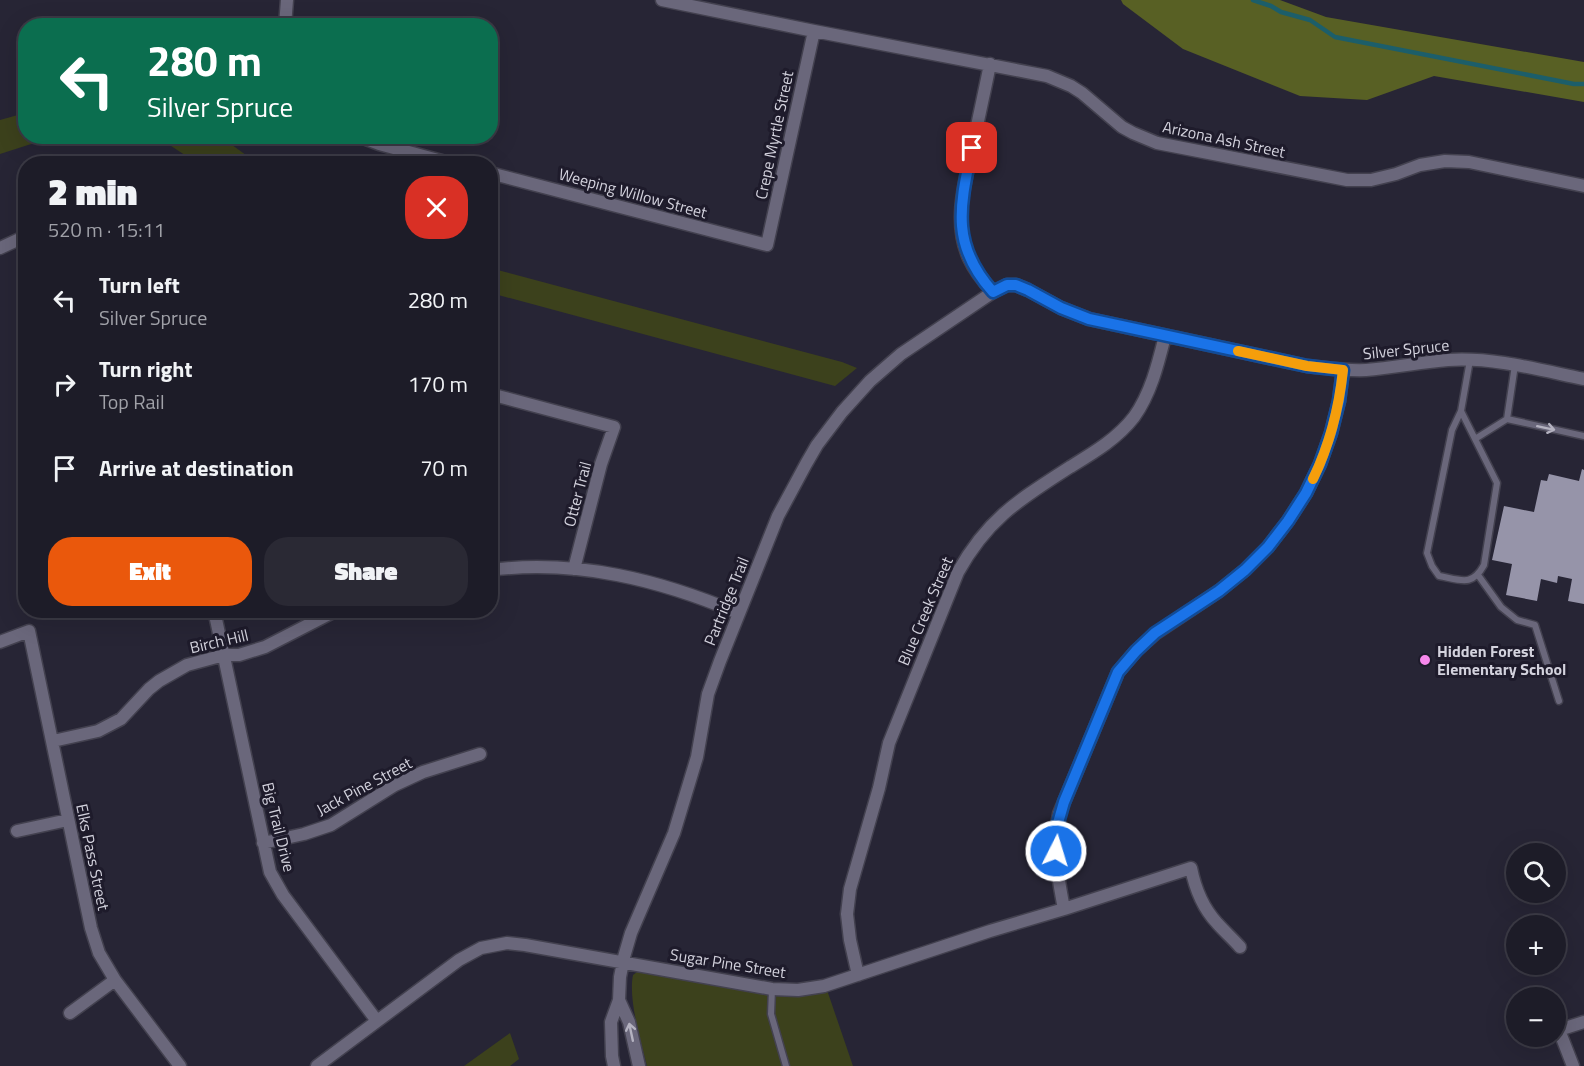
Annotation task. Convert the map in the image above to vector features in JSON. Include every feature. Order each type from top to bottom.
[{"type":"street","points":[[286,18],[287,0]]},
{"type":"street","name":"Arizona Ash Street","points":[[662,0],[1047,76],[1071,86],[1092,100],[1122,127],[1156,143],[1347,180],[1371,180],[1420,165],[1444,161],[1469,162],[1584,186]]},
{"type":"street","name":"Crepe Myrtle Street","points":[[767,245],[814,31]]},
{"type":"street","points":[[990,64],[963,190],[961,212],[968,256],[980,278],[993,292]]},
{"type":"street","points":[[379,144],[423,156]]},
{"type":"street","name":"Weeping Willow Street","points":[[498,175],[767,245]]},
{"type":"street","points":[[0,248],[18,240]]},
{"type":"street","name":"Silver Spruce","points":[[993,292],[1007,285],[1016,285],[1061,308],[1089,319],[1307,366],[1367,370],[1449,360],[1470,360],[1515,365],[1584,380]]},
{"type":"street","name":"Partridge Trail","points":[[614,1066],[611,1022],[619,1000],[620,977],[631,933],[674,833],[697,757],[708,694],[778,516],[817,445],[870,381],[902,354],[993,292]]},
{"type":"street","name":"Blue Creek Street","points":[[858,975],[847,914],[850,889],[879,788],[889,743],[958,572],[980,537],[1009,508],[1107,444],[1126,426],[1148,392],[1165,336]]},
{"type":"street","points":[[1064,909],[1056,851],[1059,814],[1118,672],[1155,633],[1219,591],[1245,570],[1268,547],[1288,521],[1306,493],[1320,464],[1339,401],[1343,370]]},
{"type":"street","name":"Otter Trail","points":[[498,396],[614,427],[601,464],[574,570]]},
{"type":"street","points":[[498,570],[551,567],[596,571],[644,580],[711,602],[738,614]]},
{"type":"street","name":"Big Trail Drive","points":[[216,618],[270,872],[283,895],[377,1021]]},
{"type":"street","name":"Birch Hill","points":[[52,741],[98,731],[121,718],[149,689],[187,664],[224,655],[239,655],[265,647],[321,618]]},
{"type":"street","name":"Elks Pass Street","points":[[0,642],[29,631],[91,928],[99,953],[116,980],[180,1066]]},
{"type":"street","name":"Jack Pine Street","points":[[263,843],[331,825],[394,785],[423,772],[480,754]]},
{"type":"street","points":[[17,831],[68,820]]},
{"type":"street","name":"Sugar Pine Street","points":[[317,1066],[459,960],[481,948],[507,943],[772,989],[798,990],[824,986],[1191,868],[1194,884],[1203,904],[1216,922],[1240,947]]},
{"type":"street","points":[[70,1013],[116,980]]},
{"type":"street","name":"Partridge Trail","points":[[619,1000],[629,1022],[639,1066]]},
{"type":"street","points":[[1566,1027],[1584,1022]]},
{"type":"street","points":[[1565,1047],[1573,1066]]},
{"type":"lane","points":[[1461,411],[1497,483],[1484,565],[1479,575],[1468,581],[1439,576],[1427,553],[1452,430],[1461,411],[1470,360]]},
{"type":"lane","points":[[1507,419],[1515,365]]},
{"type":"lane","points":[[1475,439],[1507,419],[1584,436]]},
{"type":"lane","points":[[1479,575],[1501,607],[1517,620],[1535,626],[1559,702]]},
{"type":"lane","points":[[772,989],[771,1014],[786,1066]]},
{"type":"green space","points":[[1121,0],[1280,0],[1326,17],[1584,62],[1584,102],[1434,76],[1367,100],[1300,96],[1183,49],[1123,4]]},
{"type":"green space","points":[[18,115],[18,144],[31,144],[0,154],[0,120]]},
{"type":"green space","points":[[168,144],[231,144],[247,156],[186,156]]},
{"type":"green space","points":[[498,270],[842,362],[857,368],[835,386],[498,295]]},
{"type":"green space","points":[[642,971],[764,994],[780,995],[827,990],[853,1066],[647,1066],[632,996],[633,975]]},
{"type":"green space","points":[[510,1033],[519,1059],[510,1066],[464,1066]]},
{"type":"building","name":"Hidden Forest Elementary School","points":[[1582,469],[1584,470],[1584,604],[1568,601],[1572,579],[1558,576],[1557,583],[1541,579],[1537,601],[1506,595],[1512,564],[1492,560],[1504,506],[1534,512],[1541,480],[1547,481],[1549,474],[1579,481]]},
{"type":"waterway","points":[[1253,0],[1281,12],[1310,20],[1335,37],[1574,84],[1584,84]]},
{"type":"slow traffic","points":[[1238,351],[1307,366],[1343,370],[1339,401],[1331,433],[1313,479]]},
{"type":"place","name":"Hidden Forest Elementary School","points":[[1425,660]]},
{"type":"route","points":[[972,148],[963,190],[962,228],[968,256],[980,278],[993,292],[1007,285],[1016,285],[1061,308],[1089,319],[1307,366],[1343,370],[1339,401],[1320,464],[1306,493],[1288,521],[1268,547],[1245,570],[1219,591],[1145,641],[1118,672],[1059,814],[1056,851]]}]
